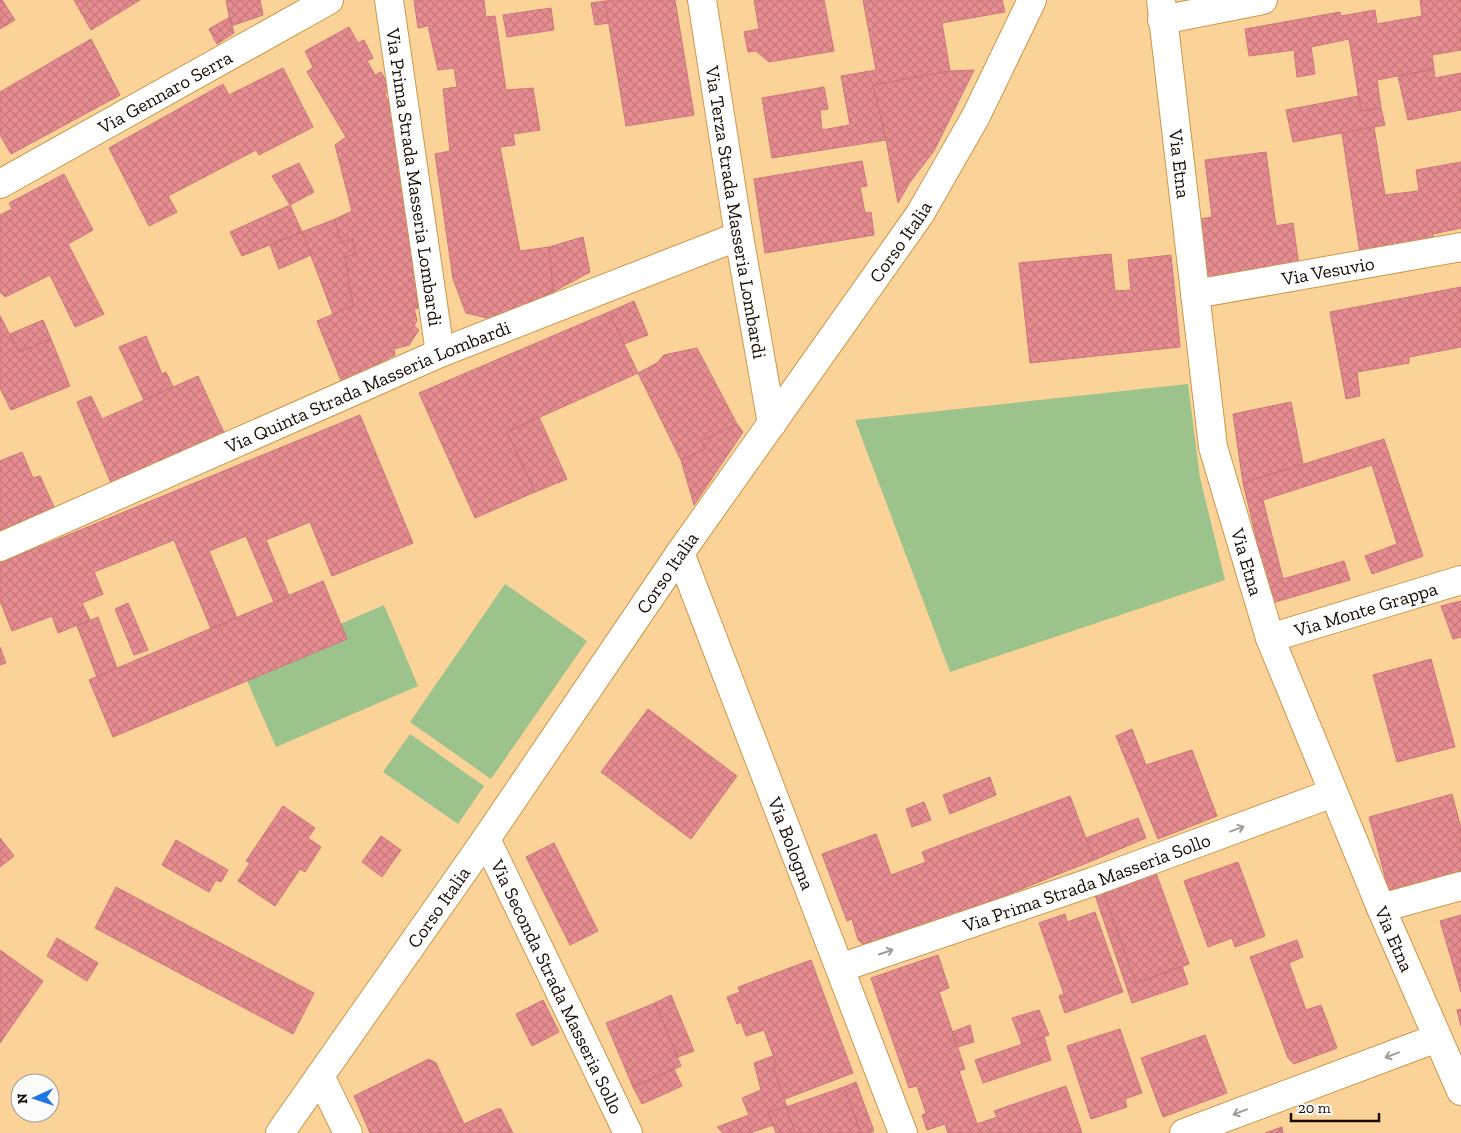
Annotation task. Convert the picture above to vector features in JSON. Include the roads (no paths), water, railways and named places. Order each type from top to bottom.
[{"type":"street","name":"Via Gennaro Serra","points":[[0,184],[329,0]]},
{"type":"street","name":"Via Prima Strada Masseria Lombardi","points":[[389,0],[440,353]]},
{"type":"street","name":"Via Terza Strada Masseria Lombardi","points":[[702,0],[739,236],[772,424]]},
{"type":"street","points":[[1015,0],[1019,27]]},
{"type":"street","name":"Corso Italia","points":[[280,1133],[486,840],[680,554],[920,214],[976,116],[1032,0]]},
{"type":"street","points":[[1161,10],[1262,0]]},
{"type":"street","name":"Via Etna","points":[[1161,10],[1213,447],[1270,638],[1380,908],[1461,1091]]},
{"type":"street","name":"Via Quinta Strada Masseria Lombardi","points":[[0,547],[440,353],[739,236]]},
{"type":"street","name":"Via Vesuvio","points":[[1195,294],[1461,247]]},
{"type":"street","name":"Via Bologna","points":[[680,554],[903,1133]]},
{"type":"street","name":"Via Monte Grappa","points":[[1270,638],[1461,580]]},
{"type":"street","name":"Via Prima Strada Masseria Sollo","points":[[840,968],[1092,882],[1334,793]]},
{"type":"street","name":"Via Seconda Strada Masseria Sollo","points":[[486,840],[628,1133]]},
{"type":"street","points":[[1380,908],[1461,886]]},
{"type":"street","points":[[1184,1133],[1437,1038]]},
{"type":"street","points":[[320,1076],[348,1133]]}]
